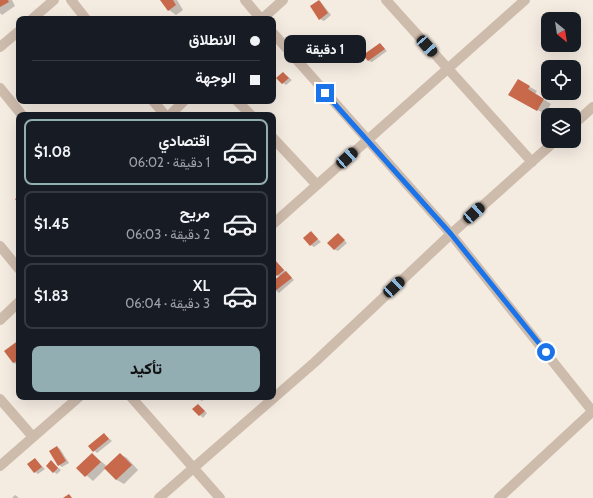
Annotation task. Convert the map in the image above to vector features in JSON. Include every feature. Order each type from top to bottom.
[{"type":"street","points":[[35,16],[54,0]]},
{"type":"street","points":[[71,0],[84,16]]},
{"type":"street","points":[[245,0],[258,16]]},
{"type":"street","points":[[264,16],[283,0]]},
{"type":"street","points":[[386,0],[532,162]]},
{"type":"street","points":[[276,221],[525,0]]},
{"type":"street","points":[[0,47],[16,34]]},
{"type":"street","points":[[276,36],[367,141],[451,234],[593,411],[499,498]]},
{"type":"street","points":[[0,88],[20,112]]},
{"type":"street","points":[[156,104],[162,112]]},
{"type":"street","points":[[173,112],[181,104]]},
{"type":"street","points":[[240,104],[248,112]]},
{"type":"street","points":[[581,118],[593,108]]},
{"type":"street","points":[[276,141],[317,185]]},
{"type":"street","points":[[276,396],[315,362],[451,234],[547,148]]},
{"type":"street","points":[[0,246],[16,265]]},
{"type":"street","points":[[0,320],[16,305]]},
{"type":"street","points":[[0,398],[33,437]]},
{"type":"street","points":[[0,466],[76,400]]},
{"type":"street","points":[[134,400],[220,498]]},
{"type":"street","points":[[159,498],[271,400]]},
{"type":"building","points":[[0,0],[8,0],[9,2],[0,7]]},
{"type":"building","points":[[160,0],[173,0],[176,5],[168,11]]},
{"type":"building","points":[[319,0],[328,13],[319,20],[310,6]]},
{"type":"building","points":[[380,43],[385,49],[368,61],[363,55]]},
{"type":"building","points":[[283,72],[289,78],[282,84],[276,78]]},
{"type":"building","points":[[518,79],[530,86],[528,89],[541,97],[541,100],[543,100],[537,111],[508,95]]},
{"type":"building","points":[[311,231],[318,239],[310,246],[303,238]]},
{"type":"building","points":[[338,233],[345,240],[334,250],[327,243]]},
{"type":"building","points":[[276,261],[284,270],[277,276],[276,275]]},
{"type":"building","points":[[286,271],[292,278],[276,290],[276,279]]},
{"type":"building","points":[[16,342],[16,362],[13,363],[4,351]]},
{"type":"building","points":[[198,404],[205,411],[199,416],[192,409]]},
{"type":"building","points":[[104,433],[109,439],[93,452],[88,446]]},
{"type":"building","points":[[57,446],[66,461],[58,466],[49,451]]},
{"type":"building","points":[[92,453],[101,462],[85,477],[76,468]]},
{"type":"building","points":[[120,453],[132,465],[116,480],[104,468]]},
{"type":"building","points":[[35,458],[42,467],[34,473],[27,464]]},
{"type":"building","points":[[51,460],[58,468],[53,473],[46,466]]},
{"type":"building","points":[[69,494],[72,498],[63,498]]},
{"type":"route","points":[[325,93],[451,234],[546,352]]}]
